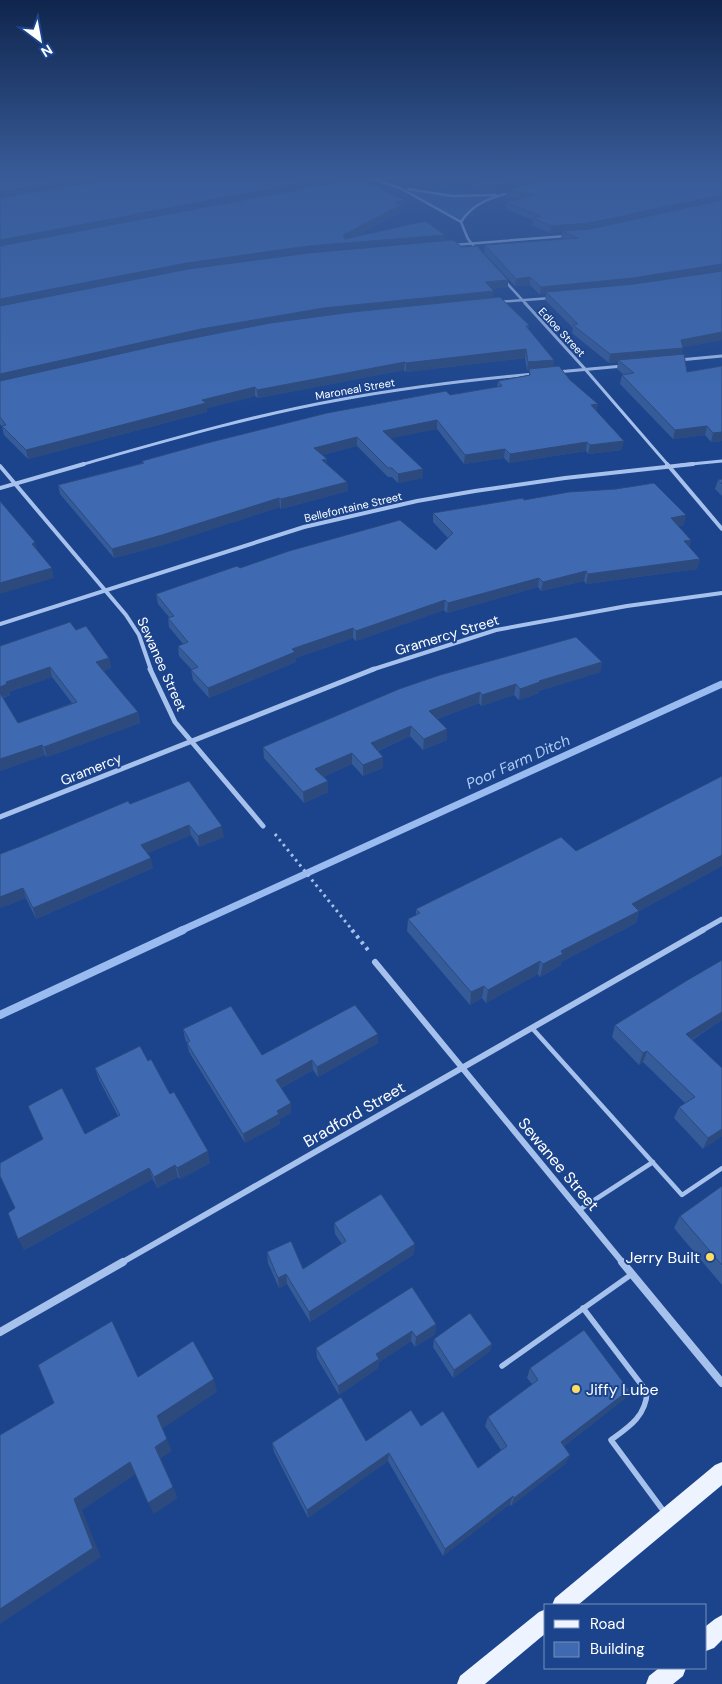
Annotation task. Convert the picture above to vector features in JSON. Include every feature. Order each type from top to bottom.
[{"type":"main road","points":[[563,1604],[722,1472]]},
{"type":"main road","points":[[468,1684],[544,1621]]},
{"type":"main road","points":[[707,1639],[722,1626]]},
{"type":"main road","points":[[657,1684],[674,1669]]},
{"type":"street","name":"Edloe Street","points":[[502,278],[585,369],[722,529]]},
{"type":"street","points":[[492,302],[561,297]]},
{"type":"street","points":[[676,360],[722,356]]},
{"type":"street","points":[[549,373],[629,365]]},
{"type":"street","name":"Maroneal Street","points":[[0,488],[203,432],[307,406],[429,386],[540,374]]},
{"type":"street","name":"Bellefontaine Street","points":[[0,624],[304,527],[417,501],[565,478],[722,461]]},
{"type":"street","name":"Sewanee Street","points":[[0,466],[126,615],[139,635],[152,674],[175,722],[263,826]]},
{"type":"street","name":"Gramercy Street","points":[[191,742],[377,668],[496,630],[627,606],[722,593]]},
{"type":"street","name":"Gramercy","points":[[0,817],[191,742]]},
{"type":"street","name":"Bradford Street","points":[[0,1332],[722,919]]},
{"type":"street","name":"Sewanee Street","points":[[375,962],[722,1383]]},
{"type":"lane","points":[[532,1028],[682,1195],[722,1168]]},
{"type":"lane","points":[[579,1210],[653,1162]]},
{"type":"lane","points":[[502,1366],[632,1274]]},
{"type":"lane","points":[[583,1308],[647,1392],[648,1403],[641,1416],[611,1440],[668,1517]]},
{"type":"path","points":[[263,826],[268,826],[288,848],[375,958],[375,962]]},
{"type":"building","points":[[0,256],[240,256],[187,263],[0,299]]},
{"type":"building","points":[[289,256],[486,256],[508,280],[485,282],[494,291],[324,308],[201,329],[0,374],[0,306],[188,269]]},
{"type":"building","points":[[495,256],[722,256],[722,264],[633,278],[541,287],[530,277],[516,279]]},
{"type":"building","points":[[722,271],[722,332],[681,340],[683,348],[610,354],[573,325],[578,324],[546,292],[634,284]]},
{"type":"building","points":[[500,297],[529,325],[526,326],[554,360],[528,362],[526,349],[405,362],[257,390],[255,387],[202,400],[206,403],[26,450],[2,426],[6,425],[0,417],[0,381],[168,343],[270,323],[352,312]]},
{"type":"building","points":[[684,354],[687,372],[722,366],[722,432],[713,433],[707,426],[675,430],[622,375],[634,373],[618,360]]},
{"type":"building","points":[[559,366],[570,380],[598,404],[591,405],[624,441],[590,445],[587,442],[510,454],[505,449],[465,455],[437,420],[383,431],[423,469],[398,474],[392,468],[388,468],[357,437],[314,448],[327,459],[322,460],[347,482],[279,498],[112,549],[58,485],[144,463],[142,461],[207,443],[327,413],[446,391],[450,395],[502,386],[498,381],[530,375],[529,369]]},
{"type":"building","points":[[654,483],[686,515],[671,518],[691,540],[684,541],[700,559],[588,574],[586,571],[543,582],[539,578],[448,603],[445,600],[356,631],[353,628],[292,649],[295,652],[208,688],[191,670],[198,667],[178,646],[188,642],[168,618],[174,616],[156,594],[237,566],[240,568],[289,551],[400,520],[436,550],[453,533],[433,513],[523,498],[524,500],[569,492],[616,489]]},
{"type":"building","points":[[0,501],[35,542],[32,544],[52,568],[0,583]]},
{"type":"building","points":[[70,622],[76,630],[86,626],[109,658],[96,662],[138,712],[44,747],[42,745],[0,759],[0,693],[18,723],[77,702],[50,667],[6,682],[7,684],[0,687],[0,646]]},
{"type":"building","points":[[576,637],[602,662],[539,681],[520,689],[516,684],[482,695],[480,692],[429,711],[447,729],[424,739],[411,726],[371,743],[383,757],[363,765],[352,753],[315,769],[328,781],[303,792],[263,747],[399,689],[440,675]]},
{"type":"building","points":[[722,776],[722,855],[632,904],[639,911],[561,951],[563,954],[543,964],[540,961],[488,990],[484,986],[471,992],[408,919],[420,913],[416,909],[561,837],[576,851]]},
{"type":"building","points":[[189,781],[222,826],[198,836],[189,825],[141,845],[151,858],[33,908],[23,888],[0,897],[0,854],[128,801],[130,804]]},
{"type":"building","points":[[722,960],[722,1012],[686,1034],[722,1068],[722,1129],[708,1138],[679,1107],[695,1097],[647,1051],[643,1053],[615,1025]]},
{"type":"building","points":[[355,1005],[378,1034],[317,1067],[312,1060],[276,1080],[291,1103],[277,1111],[279,1114],[243,1134],[187,1043],[190,1041],[183,1029],[231,1006],[262,1055]]},
{"type":"building","points":[[140,1046],[148,1061],[151,1059],[170,1094],[174,1092],[208,1151],[177,1168],[175,1165],[154,1177],[149,1168],[18,1239],[8,1213],[15,1208],[0,1176],[0,1163],[43,1139],[28,1106],[62,1088],[85,1134],[120,1115],[95,1068]]},
{"type":"building","name":"Jerry Built","points":[[722,1186],[722,1265],[680,1216]]},
{"type":"building","points":[[381,1194],[415,1244],[309,1312],[286,1274],[278,1278],[267,1252],[291,1241],[303,1269],[346,1241],[334,1223]]},
{"type":"building","points":[[412,1287],[436,1324],[416,1337],[412,1331],[376,1354],[379,1359],[338,1386],[316,1348]]},
{"type":"building","points":[[470,1313],[492,1344],[454,1370],[434,1339]]},
{"type":"building","points":[[112,1321],[138,1377],[193,1341],[214,1379],[157,1416],[167,1439],[155,1447],[173,1487],[148,1503],[130,1462],[74,1499],[93,1548],[0,1609],[0,1435],[54,1403],[38,1365]]},
{"type":"building","points":[[584,1330],[629,1390],[561,1442],[570,1455],[445,1549],[389,1453],[307,1510],[272,1443],[341,1397],[366,1441],[411,1410],[421,1426],[443,1411],[478,1468],[507,1446],[488,1417],[538,1380],[530,1368]]},
{"type":"waterway","name":"Poor Farm Ditch","points":[[180,931],[722,684]]},
{"type":"waterway","points":[[0,1015],[183,930]]},
{"type":"place","name":"Jerry Built","points":[[710,1257]]},
{"type":"place","name":"Jiffy Lube","points":[[576,1389]]}]
